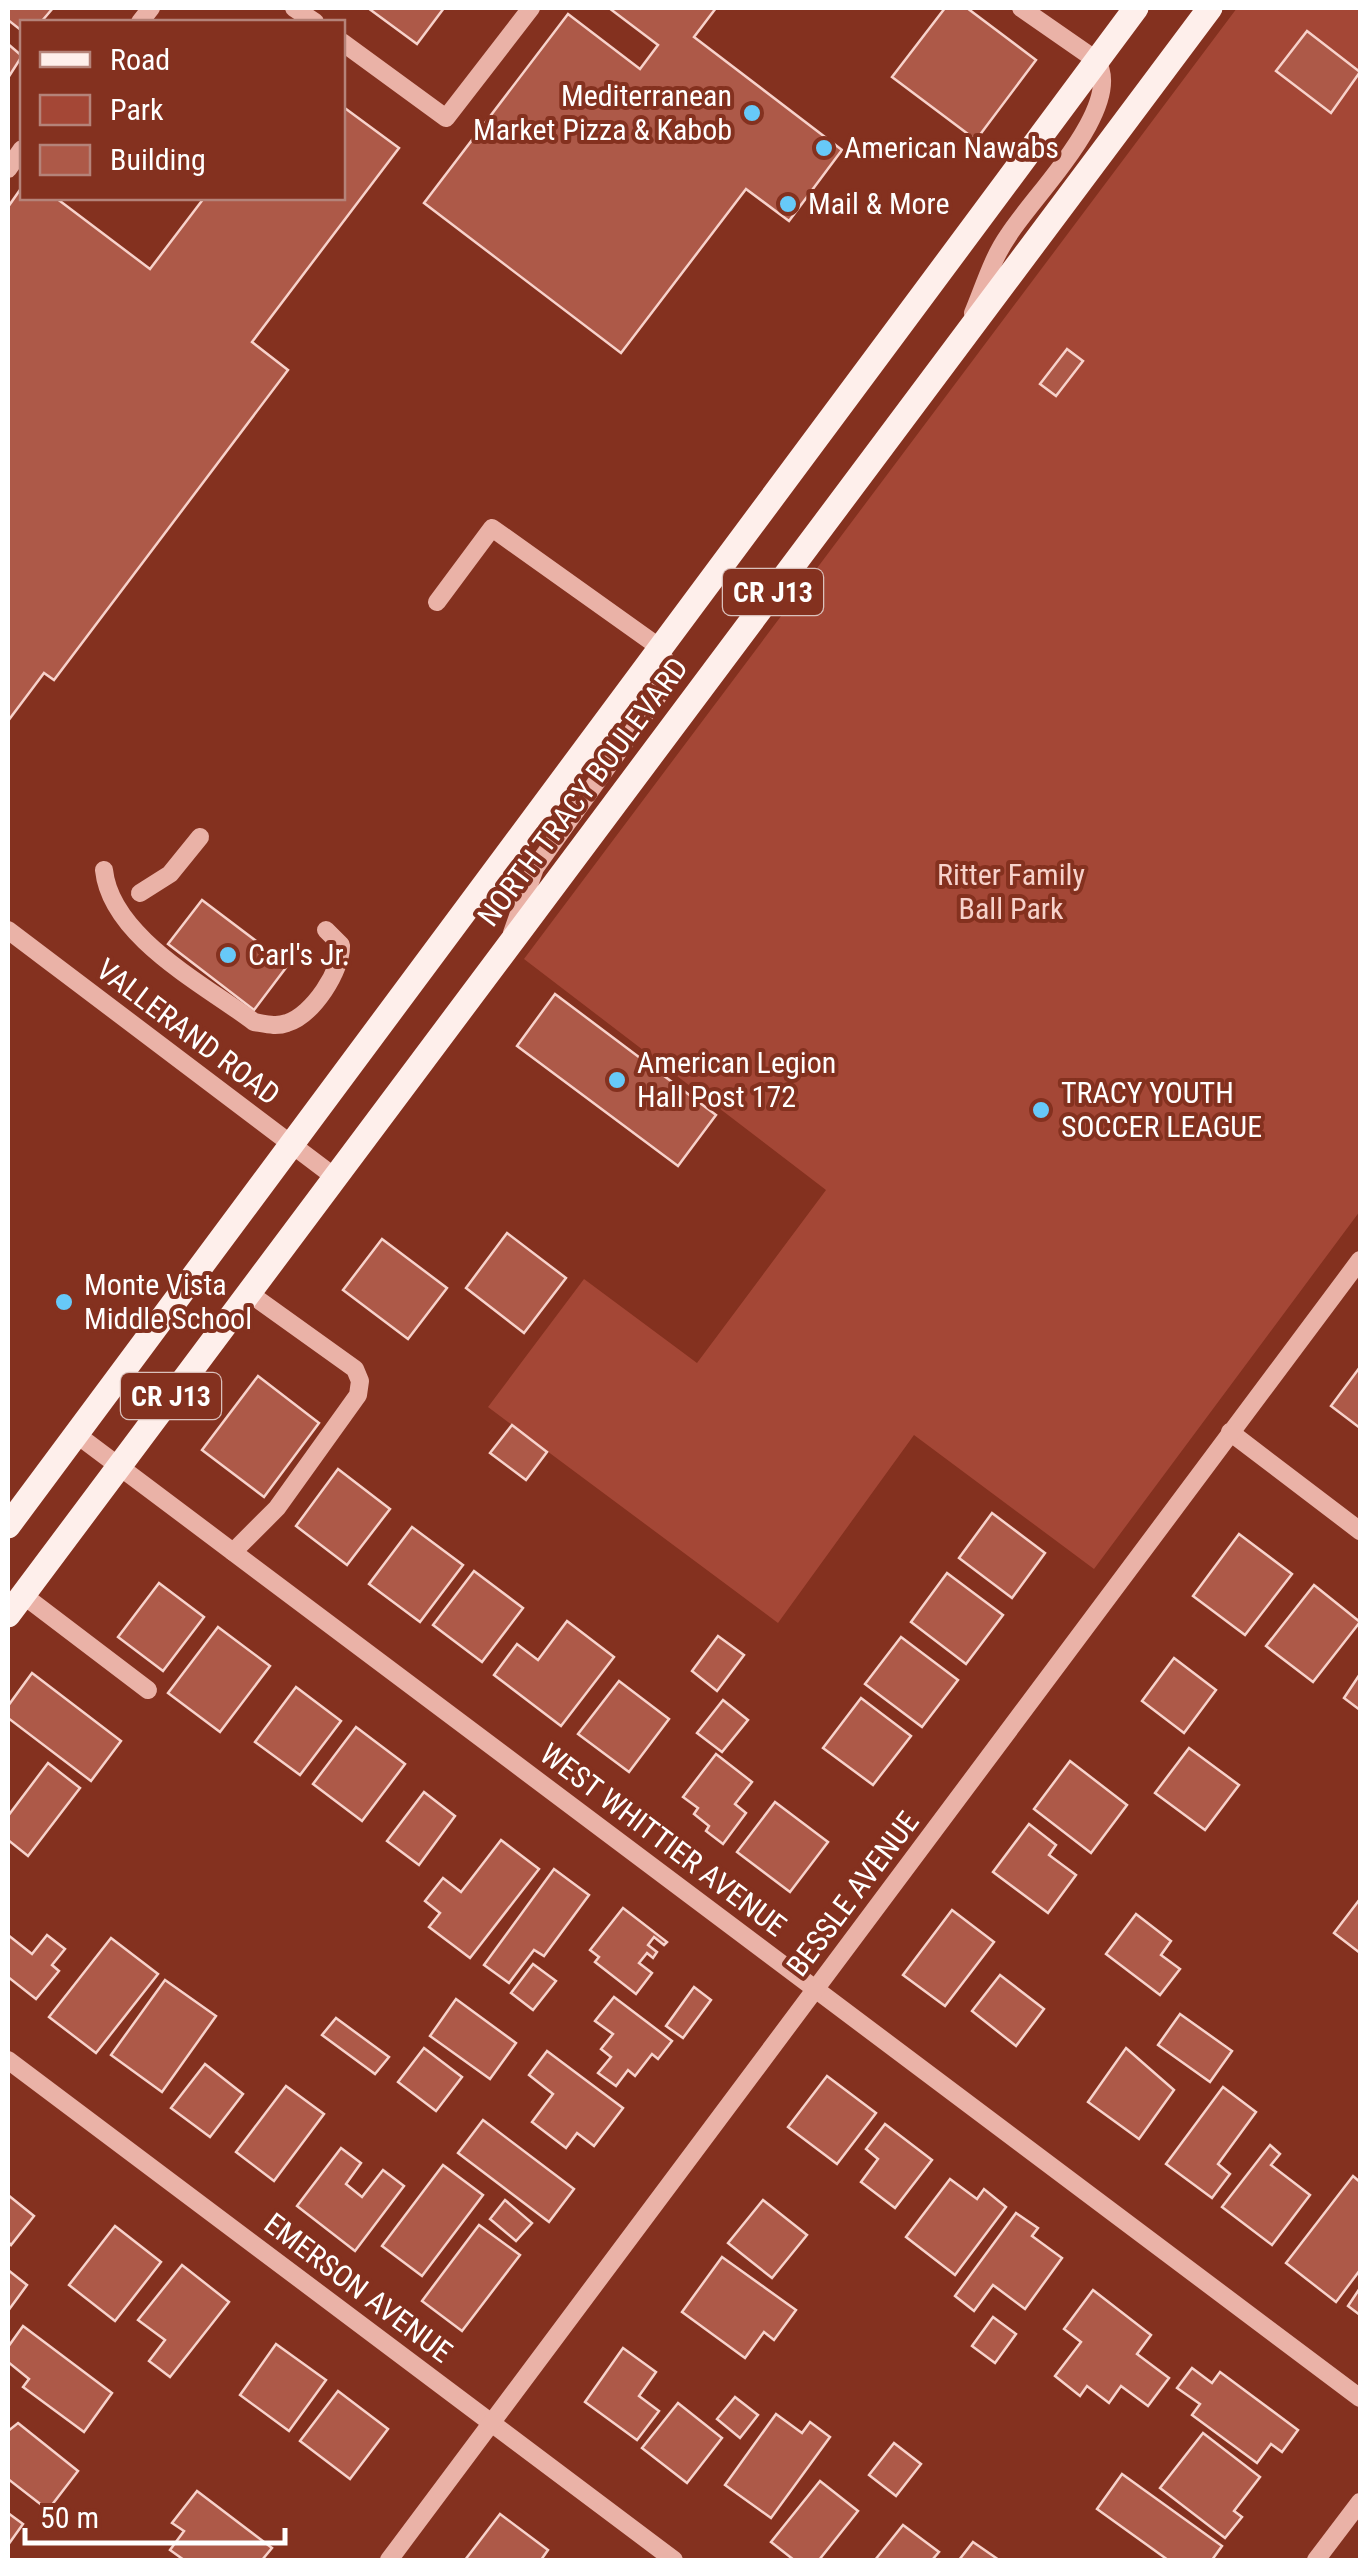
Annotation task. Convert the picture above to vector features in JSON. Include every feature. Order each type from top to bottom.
[{"type":"main road","name":"NORTH TRACY BOULEVARD","points":[[8,1526],[1136,8]]},
{"type":"main road","name":"NORTH TRACY BOULEVARD","points":[[15,1605],[1210,8]]},
{"type":"street","points":[[345,44],[446,118],[530,8]]},
{"type":"street","points":[[965,334],[998,252],[1101,103],[1104,71],[1096,60],[1021,8]]},
{"type":"street","points":[[437,602],[492,528],[659,647],[666,662],[658,696],[535,868],[508,948]]},
{"type":"street","points":[[140,894],[170,874],[200,837]]},
{"type":"street","points":[[104,870],[114,908],[132,930],[254,1022],[273,1026],[291,1023],[305,1013],[340,964],[341,944],[326,930]]},
{"type":"street","name":"VALLERAND ROAD","points":[[8,930],[336,1178]]},
{"type":"street","name":"BESSLE AVENUE","points":[[389,2560],[1360,1260]]},
{"type":"street","points":[[233,1552],[277,1508],[358,1395],[360,1381],[355,1369],[250,1293]]},
{"type":"street","points":[[1230,1432],[1360,1530]]},
{"type":"street","name":"WEST WHITTIER AVENUE","points":[[76,1434],[1360,2398]]},
{"type":"street","points":[[15,1605],[148,1690]]},
{"type":"street","name":"EMERSON AVENUE","points":[[8,2060],[674,2560]]},
{"type":"street","points":[[1316,2560],[1360,2502]]},
{"type":"green space","name":"Ritter Family Ball Park","points":[[1237,8],[1360,8],[1360,1211],[1094,1569],[914,1435],[778,1623],[488,1407],[584,1279],[697,1363],[826,1190],[524,959]]},
{"type":"building","points":[[8,8],[53,8],[43,20],[20,20],[20,29],[8,20]]},
{"type":"building","points":[[368,8],[444,8],[417,44]]},
{"type":"building","points":[[609,8],[716,8],[694,37],[842,150],[789,221],[746,189],[621,353],[424,203],[568,14],[640,69],[658,45]]},
{"type":"building","points":[[945,8],[967,8],[1036,60],[976,140],[892,77]]},
{"type":"building","points":[[1307,31],[1360,72],[1331,113],[1276,71]]},
{"type":"building","points":[[8,44],[20,54],[20,59],[8,78]]},
{"type":"building","points":[[345,108],[399,148],[252,342],[288,370],[54,680],[44,673],[8,721],[8,207],[20,190],[20,200],[59,200],[150,269],[202,200],[345,200]]},
{"type":"building","points":[[1067,349],[1083,361],[1056,396],[1040,384]]},
{"type":"building","name":"Carl's Jr.","points":[[202,900],[288,965],[254,1010],[168,944]]},
{"type":"building","name":"American Legion Hall Post 172","points":[[555,994],[716,1115],[678,1166],[517,1046]]},
{"type":"building","points":[[507,1233],[566,1278],[524,1333],[466,1288]]},
{"type":"building","points":[[382,1239],[447,1288],[408,1339],[343,1290]]},
{"type":"building","points":[[1360,1367],[1360,1428],[1331,1406]]},
{"type":"building","points":[[258,1376],[319,1423],[264,1497],[202,1450]]},
{"type":"building","points":[[512,1425],[547,1452],[526,1480],[490,1453]]},
{"type":"building","points":[[338,1469],[390,1509],[347,1565],[296,1526]]},
{"type":"building","points":[[992,1513],[1045,1553],[1012,1598],[959,1558]]},
{"type":"building","points":[[412,1527],[463,1565],[420,1622],[369,1584]]},
{"type":"building","points":[[1239,1534],[1292,1574],[1245,1635],[1193,1596]]},
{"type":"building","points":[[474,1571],[523,1608],[482,1662],[433,1625]]},
{"type":"building","points":[[947,1573],[1003,1615],[966,1664],[911,1622]]},
{"type":"building","points":[[159,1583],[204,1617],[163,1671],[118,1637]]},
{"type":"building","points":[[1314,1585],[1360,1622],[1313,1682],[1266,1646]]},
{"type":"building","points":[[567,1621],[614,1657],[561,1726],[494,1675],[517,1644],[538,1660]]},
{"type":"building","points":[[218,1627],[270,1666],[220,1732],[168,1693]]},
{"type":"building","points":[[718,1636],[744,1655],[717,1691],[692,1671]]},
{"type":"building","points":[[901,1637],[958,1680],[922,1727],[865,1684]]},
{"type":"building","points":[[1174,1658],[1216,1690],[1184,1733],[1142,1701]]},
{"type":"building","points":[[32,1673],[121,1741],[91,1781],[8,1718],[8,1706]]},
{"type":"building","points":[[1360,1674],[1360,1710],[1344,1698]]},
{"type":"building","points":[[619,1681],[669,1719],[629,1772],[578,1734]]},
{"type":"building","points":[[296,1687],[341,1721],[300,1775],[255,1742]]},
{"type":"building","points":[[861,1698],[911,1736],[873,1785],[823,1748]]},
{"type":"building","points":[[723,1700],[748,1720],[722,1752],[697,1733]]},
{"type":"building","points":[[356,1727],[405,1764],[362,1821],[313,1784]]},
{"type":"building","points":[[1189,1748],[1239,1785],[1205,1830],[1155,1793]]},
{"type":"building","points":[[716,1754],[752,1782],[735,1804],[746,1813],[723,1844],[706,1831],[709,1826],[694,1814],[698,1808],[683,1797]]},
{"type":"building","points":[[1070,1761],[1127,1805],[1091,1853],[1034,1809]]},
{"type":"building","points":[[48,1763],[80,1788],[28,1856],[8,1840],[8,1816]]},
{"type":"building","points":[[424,1792],[455,1816],[419,1865],[387,1841]]},
{"type":"building","points":[[775,1802],[828,1842],[790,1892],[737,1852]]},
{"type":"building","points":[[1029,1824],[1056,1845],[1049,1855],[1076,1875],[1048,1913],[993,1872]]},
{"type":"building","points":[[501,1840],[539,1869],[470,1958],[429,1927],[440,1913],[425,1901],[443,1878],[461,1892]]},
{"type":"building","points":[[554,1869],[589,1895],[544,1956],[534,1950],[509,1983],[484,1965]]},
{"type":"building","points":[[1360,1899],[1360,1953],[1334,1933]]},
{"type":"building","points":[[623,1908],[667,1942],[664,1945],[654,1937],[648,1945],[657,1952],[653,1958],[647,1953],[639,1963],[652,1973],[636,1994],[595,1962],[599,1957],[590,1950]]},
{"type":"building","points":[[952,1910],[994,1942],[945,2006],[903,1975]]},
{"type":"building","points":[[1136,1914],[1171,1941],[1161,1955],[1180,1969],[1160,1995],[1106,1954]]},
{"type":"building","points":[[8,1935],[32,1954],[47,1935],[65,1949],[52,1965],[59,1971],[36,1999],[8,1977]]},
{"type":"building","points":[[111,1938],[158,1974],[96,2053],[49,2017]]},
{"type":"building","points":[[533,1964],[556,1981],[533,2010],[511,1993]]},
{"type":"building","points":[[1000,1975],[1044,2009],[1016,2046],[972,2011]]},
{"type":"building","points":[[165,1980],[216,2016],[162,2092],[111,2055]]},
{"type":"building","points":[[694,1987],[711,2000],[683,2038],[666,2026]]},
{"type":"building","points":[[614,1997],[672,2041],[658,2059],[652,2054],[635,2076],[628,2070],[616,2086],[598,2073],[611,2057],[601,2049],[613,2034],[595,2021]]},
{"type":"building","points":[[456,1999],[516,2043],[490,2079],[430,2036]]},
{"type":"building","points":[[1180,2014],[1232,2051],[1210,2082],[1158,2045]]},
{"type":"building","points":[[336,2018],[389,2057],[375,2074],[322,2035]]},
{"type":"building","points":[[424,2048],[462,2077],[436,2111],[398,2082]]},
{"type":"building","points":[[1126,2048],[1174,2090],[1139,2139],[1088,2102]]},
{"type":"building","points":[[547,2051],[623,2108],[594,2146],[577,2133],[566,2148],[532,2122],[553,2094],[529,2075]]},
{"type":"building","points":[[205,2064],[243,2094],[210,2137],[171,2108]]},
{"type":"building","points":[[827,2076],[876,2113],[837,2164],[788,2127]]},
{"type":"building","points":[[286,2086],[324,2114],[274,2181],[236,2152]]},
{"type":"building","points":[[1223,2087],[1256,2112],[1218,2164],[1230,2174],[1212,2198],[1166,2164]]},
{"type":"building","points":[[483,2120],[574,2189],[549,2222],[458,2153]]},
{"type":"building","points":[[885,2124],[932,2160],[895,2208],[861,2182],[878,2159],[866,2149]]},
{"type":"building","points":[[1270,2145],[1280,2154],[1271,2165],[1310,2195],[1272,2245],[1222,2207]]},
{"type":"building","points":[[341,2148],[361,2163],[346,2184],[362,2197],[383,2170],[404,2186],[355,2251],[297,2206]]},
{"type":"building","points":[[443,2165],[483,2195],[422,2276],[382,2246]]},
{"type":"building","points":[[1353,2176],[1360,2182],[1360,2270],[1336,2302],[1286,2263]]},
{"type":"building","points":[[950,2179],[977,2199],[984,2189],[1006,2207],[955,2275],[906,2237]]},
{"type":"building","points":[[8,2195],[34,2216],[11,2245],[8,2242]]},
{"type":"building","points":[[505,2200],[532,2223],[516,2241],[490,2219]]},
{"type":"building","points":[[763,2200],[807,2235],[772,2278],[728,2243]]},
{"type":"building","points":[[1016,2213],[1038,2228],[1032,2236],[1062,2258],[1025,2309],[993,2285],[974,2311],[955,2296]]},
{"type":"building","points":[[479,2225],[520,2255],[462,2331],[422,2301]]},
{"type":"building","points":[[115,2226],[161,2262],[115,2321],[69,2285]]},
{"type":"building","points":[[722,2257],[796,2310],[774,2340],[764,2332],[745,2358],[682,2312]]},
{"type":"building","points":[[182,2265],[229,2302],[170,2377],[149,2361],[165,2340],[138,2320]]},
{"type":"building","points":[[8,2270],[27,2285],[8,2311]]},
{"type":"building","points":[[1360,2288],[1360,2315],[1348,2306]]},
{"type":"building","points":[[1093,2290],[1151,2335],[1137,2354],[1169,2378],[1148,2406],[1121,2386],[1109,2403],[1087,2386],[1080,2396],[1055,2376],[1081,2342],[1064,2329]]},
{"type":"building","points":[[993,2317],[1016,2334],[995,2363],[972,2346]]},
{"type":"building","points":[[23,2326],[112,2393],[84,2432],[23,2387],[29,2379],[8,2362],[8,2347]]},
{"type":"building","points":[[276,2344],[326,2380],[289,2431],[240,2395]]},
{"type":"building","points":[[623,2348],[656,2372],[639,2396],[659,2411],[637,2440],[585,2402]]},
{"type":"building","points":[[1192,2368],[1212,2383],[1220,2372],[1298,2430],[1282,2452],[1271,2444],[1257,2463],[1192,2415],[1200,2404],[1177,2388]]},
{"type":"building","points":[[338,2391],[388,2429],[350,2479],[300,2441]]},
{"type":"building","points":[[735,2397],[758,2415],[740,2438],[717,2419]]},
{"type":"building","points":[[678,2403],[722,2438],[687,2483],[642,2448]]},
{"type":"building","points":[[776,2414],[802,2433],[810,2422],[830,2437],[771,2518],[725,2485]]},
{"type":"building","points":[[18,2423],[78,2471],[48,2510],[8,2479],[8,2431]]},
{"type":"building","points":[[1203,2433],[1260,2477],[1234,2511],[1242,2517],[1225,2538],[1160,2488]]},
{"type":"building","points":[[894,2443],[921,2464],[896,2496],[869,2475]]},
{"type":"building","points":[[1122,2474],[1222,2546],[1212,2560],[1168,2560],[1097,2509]]},
{"type":"building","points":[[820,2481],[858,2511],[819,2560],[794,2560],[771,2542]]},
{"type":"building","points":[[197,2491],[272,2548],[262,2560],[184,2560],[170,2550],[184,2531],[172,2523]]},
{"type":"building","points":[[8,2513],[23,2524],[8,2545]]},
{"type":"building","points":[[500,2514],[548,2550],[541,2560],[465,2560]]},
{"type":"building","points":[[903,2525],[939,2552],[932,2560],[875,2560]]},
{"type":"building","points":[[973,2542],[999,2560],[959,2560]]},
{"type":"place","name":"Mediterranean Market Pizza & Kabob","points":[[752,113]]},
{"type":"place","name":"American Nawabs","points":[[824,148]]},
{"type":"place","name":"Mail & More","points":[[788,204]]},
{"type":"place","name":"Carl's Jr.","points":[[228,955]]},
{"type":"place","name":"American Legion Hall Post 172","points":[[617,1080]]},
{"type":"place","name":"TRACY YOUTH SOCCER LEAGUE","points":[[1041,1110]]},
{"type":"place","name":"Monte Vista Middle School","points":[[64,1302]]}]
